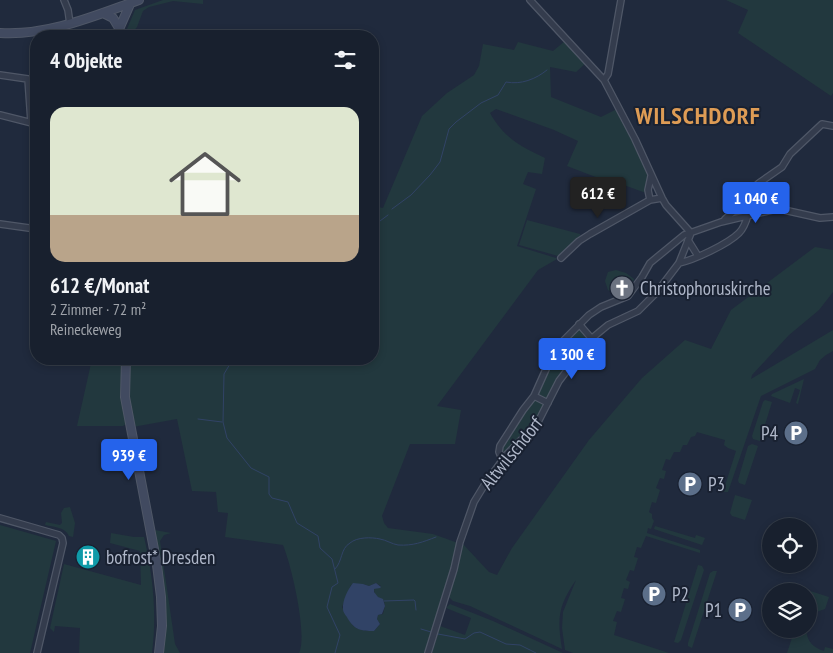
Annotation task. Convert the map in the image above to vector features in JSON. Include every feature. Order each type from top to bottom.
[{"type":"main road","points":[[42,30],[70,24],[134,1]]},
{"type":"main road","points":[[119,30],[134,1]]},
{"type":"main road","points":[[102,13],[110,16],[117,30]]},
{"type":"main road","points":[[0,33],[30,31]]},
{"type":"main road","points":[[126,365],[125,397],[161,597],[162,626],[159,653]]},
{"type":"street","points":[[64,0],[70,24]]},
{"type":"street","points":[[530,0],[604,80],[636,139],[662,198],[691,233]]},
{"type":"street","points":[[604,80],[608,74],[621,0]]},
{"type":"street","points":[[0,75],[28,79],[30,94]]},
{"type":"street","points":[[0,115],[30,122]]},
{"type":"street","points":[[721,222],[739,207],[759,183],[782,167],[790,154],[822,124],[833,126]]},
{"type":"street","points":[[650,200],[648,190],[651,175]]},
{"type":"street","points":[[748,194],[766,211]]},
{"type":"street","points":[[561,258],[580,241],[650,200],[662,198]]},
{"type":"street","points":[[502,459],[499,452],[500,446],[534,396],[552,358],[563,341],[586,317],[601,307],[628,296],[650,262],[684,234],[721,222],[766,211],[784,210],[830,218]]},
{"type":"street","points":[[678,263],[720,245],[740,232],[748,215]]},
{"type":"street","points":[[0,224],[30,228]]},
{"type":"street","name":"Altwilschdorf","points":[[428,653],[454,569],[459,546],[474,502],[484,484],[502,459],[537,424],[559,381],[592,339],[608,325],[642,309],[659,290],[678,263],[691,233]]},
{"type":"street","points":[[688,240],[698,256]]},
{"type":"street","points":[[579,324],[592,339]]},
{"type":"street","points":[[534,396],[548,403]]},
{"type":"street","points":[[0,518],[59,535],[62,538],[63,544],[38,653]]},
{"type":"green space","points":[[163,0],[203,0],[203,4],[173,1],[149,7],[143,11],[135,30],[127,30],[135,10]]},
{"type":"green space","points":[[726,0],[833,0],[833,93],[831,96],[738,33],[748,10]]},
{"type":"green space","points":[[565,41],[586,63],[576,72],[550,67],[551,97],[601,117],[617,109],[650,175],[646,193],[607,179],[606,181],[567,166],[578,141],[554,130],[496,109],[490,113],[495,122],[513,140],[545,158],[542,174],[528,172],[523,184],[536,189],[517,246],[557,259],[538,270],[437,406],[461,410],[455,444],[410,444],[382,516],[388,528],[433,534],[458,543],[452,569],[426,653],[299,653],[301,644],[300,616],[294,583],[283,545],[225,537],[228,513],[218,512],[216,492],[192,491],[177,419],[133,427],[128,393],[129,365],[379,365],[379,207],[383,208],[422,116],[447,93],[474,75],[479,66],[483,44],[514,50],[518,42],[553,51]],"holes":[[[376,583],[381,586],[374,589],[376,595],[384,601],[385,606],[383,614],[378,615],[377,619],[380,624],[374,631],[361,630],[351,623],[342,607],[351,585],[363,584],[369,586]]]},
{"type":"green space","points":[[527,220],[580,234],[580,236],[558,256],[519,245]]},
{"type":"green space","points":[[815,247],[833,250],[833,292],[819,310],[789,335],[752,375],[751,379],[833,330],[833,351],[820,360],[815,369],[761,396],[728,492],[723,492],[736,451],[724,445],[725,440],[697,432],[695,436],[691,437],[687,445],[683,445],[680,452],[674,452],[670,460],[666,459],[662,470],[666,471],[664,479],[660,478],[656,488],[660,490],[656,503],[652,502],[649,512],[652,514],[654,521],[651,529],[648,528],[647,533],[700,550],[700,553],[646,536],[641,548],[637,547],[634,557],[638,558],[634,571],[630,570],[626,580],[630,582],[628,589],[624,588],[621,598],[625,599],[621,612],[617,611],[613,621],[617,622],[614,635],[669,653],[573,653],[565,650],[562,628],[563,612],[576,580],[562,605],[560,613],[562,649],[470,606],[453,601],[449,597],[462,543],[489,572],[497,575],[512,548],[589,440],[642,378],[685,340],[711,349],[731,310]]},
{"type":"green space","points":[[616,270],[626,273],[634,279],[629,290],[619,297],[608,290],[605,281],[608,272]]},
{"type":"green space","points":[[578,327],[587,339],[551,389],[546,401],[537,396],[545,376],[564,344]]},
{"type":"green space","points":[[91,365],[124,365],[127,423],[123,426],[77,426]]},
{"type":"green space","points":[[804,379],[798,404],[796,403],[800,390],[795,388],[790,403],[771,396],[772,394]]},
{"type":"green space","points":[[535,399],[545,404],[536,420],[504,453],[501,450],[503,445]]},
{"type":"green space","points":[[765,400],[772,402],[760,441],[753,439],[752,436]]},
{"type":"green space","points":[[752,444],[758,446],[745,485],[739,483],[738,480],[748,446]]},
{"type":"green space","points":[[735,495],[752,500],[745,520],[732,516],[730,513]]},
{"type":"green space","points":[[70,507],[75,523],[73,537],[69,536],[62,529],[45,525],[46,522],[60,525],[62,523],[61,513],[64,508]]},
{"type":"green space","points":[[0,525],[56,541],[30,653],[0,653]]},
{"type":"green space","points":[[655,526],[695,538],[696,535],[705,538],[702,545],[654,529]]},
{"type":"green space","points":[[155,530],[171,533],[164,535],[160,541],[175,644],[180,653],[164,653],[165,612],[153,532]]},
{"type":"green space","points":[[111,533],[144,537],[153,595],[152,653],[79,653],[80,628],[55,626],[54,632],[50,628],[64,564],[141,585],[140,551],[110,543]]},
{"type":"green space","points":[[698,565],[702,566],[704,570],[681,640],[678,643],[674,642]]},
{"type":"green space","points":[[717,571],[692,648],[688,646],[688,643],[710,573]]},
{"type":"green space","points":[[817,593],[829,597],[825,609],[817,612]]},
{"type":"green space","points":[[450,604],[493,621],[563,653],[432,653],[440,626],[465,635],[471,618],[446,608]]},
{"type":"green space","points":[[792,638],[808,638],[816,648],[824,651],[825,647],[833,649],[833,653],[787,653]]},
{"type":"water","points":[[353,583],[369,586],[376,583],[381,587],[374,589],[374,592],[383,599],[385,606],[382,614],[378,615],[377,619],[380,624],[374,631],[356,628],[343,612],[344,599]]},
{"type":"waterway","points":[[392,209],[411,195],[440,162],[449,129],[456,122],[481,103],[498,95],[506,82],[517,83],[528,80],[547,70]]},
{"type":"waterway","points":[[379,222],[388,215]]},
{"type":"waterway","points":[[229,365],[224,374],[223,422],[227,438],[251,468],[269,477],[269,494],[272,498],[288,502],[297,523],[318,536],[320,548],[332,559],[338,583],[332,587],[327,607],[340,635],[335,653]]},
{"type":"waterway","points":[[198,419],[222,422]]},
{"type":"waterway","points":[[335,569],[345,548],[356,540],[376,538],[396,544],[408,545],[436,537]]},
{"type":"waterway","points":[[384,601],[414,600],[416,610]]},
{"type":"waterway","points":[[421,629],[431,632]]},
{"type":"waterway","points":[[438,634],[465,639],[474,633],[480,632],[506,644],[520,645],[536,653]]},
{"type":"place","name":"Christophoruskirche","points":[[622,288]]},
{"type":"place","name":"P4","points":[[796,433]]},
{"type":"place","name":"P3","points":[[690,484]]},
{"type":"place","name":"bofrost* Dresden","points":[[88,557]]},
{"type":"place","name":"P2","points":[[654,594]]},
{"type":"place","name":"P1","points":[[740,610]]},
{"type":"district","name":"WILSCHDORF","points":[[698,116]]}]
